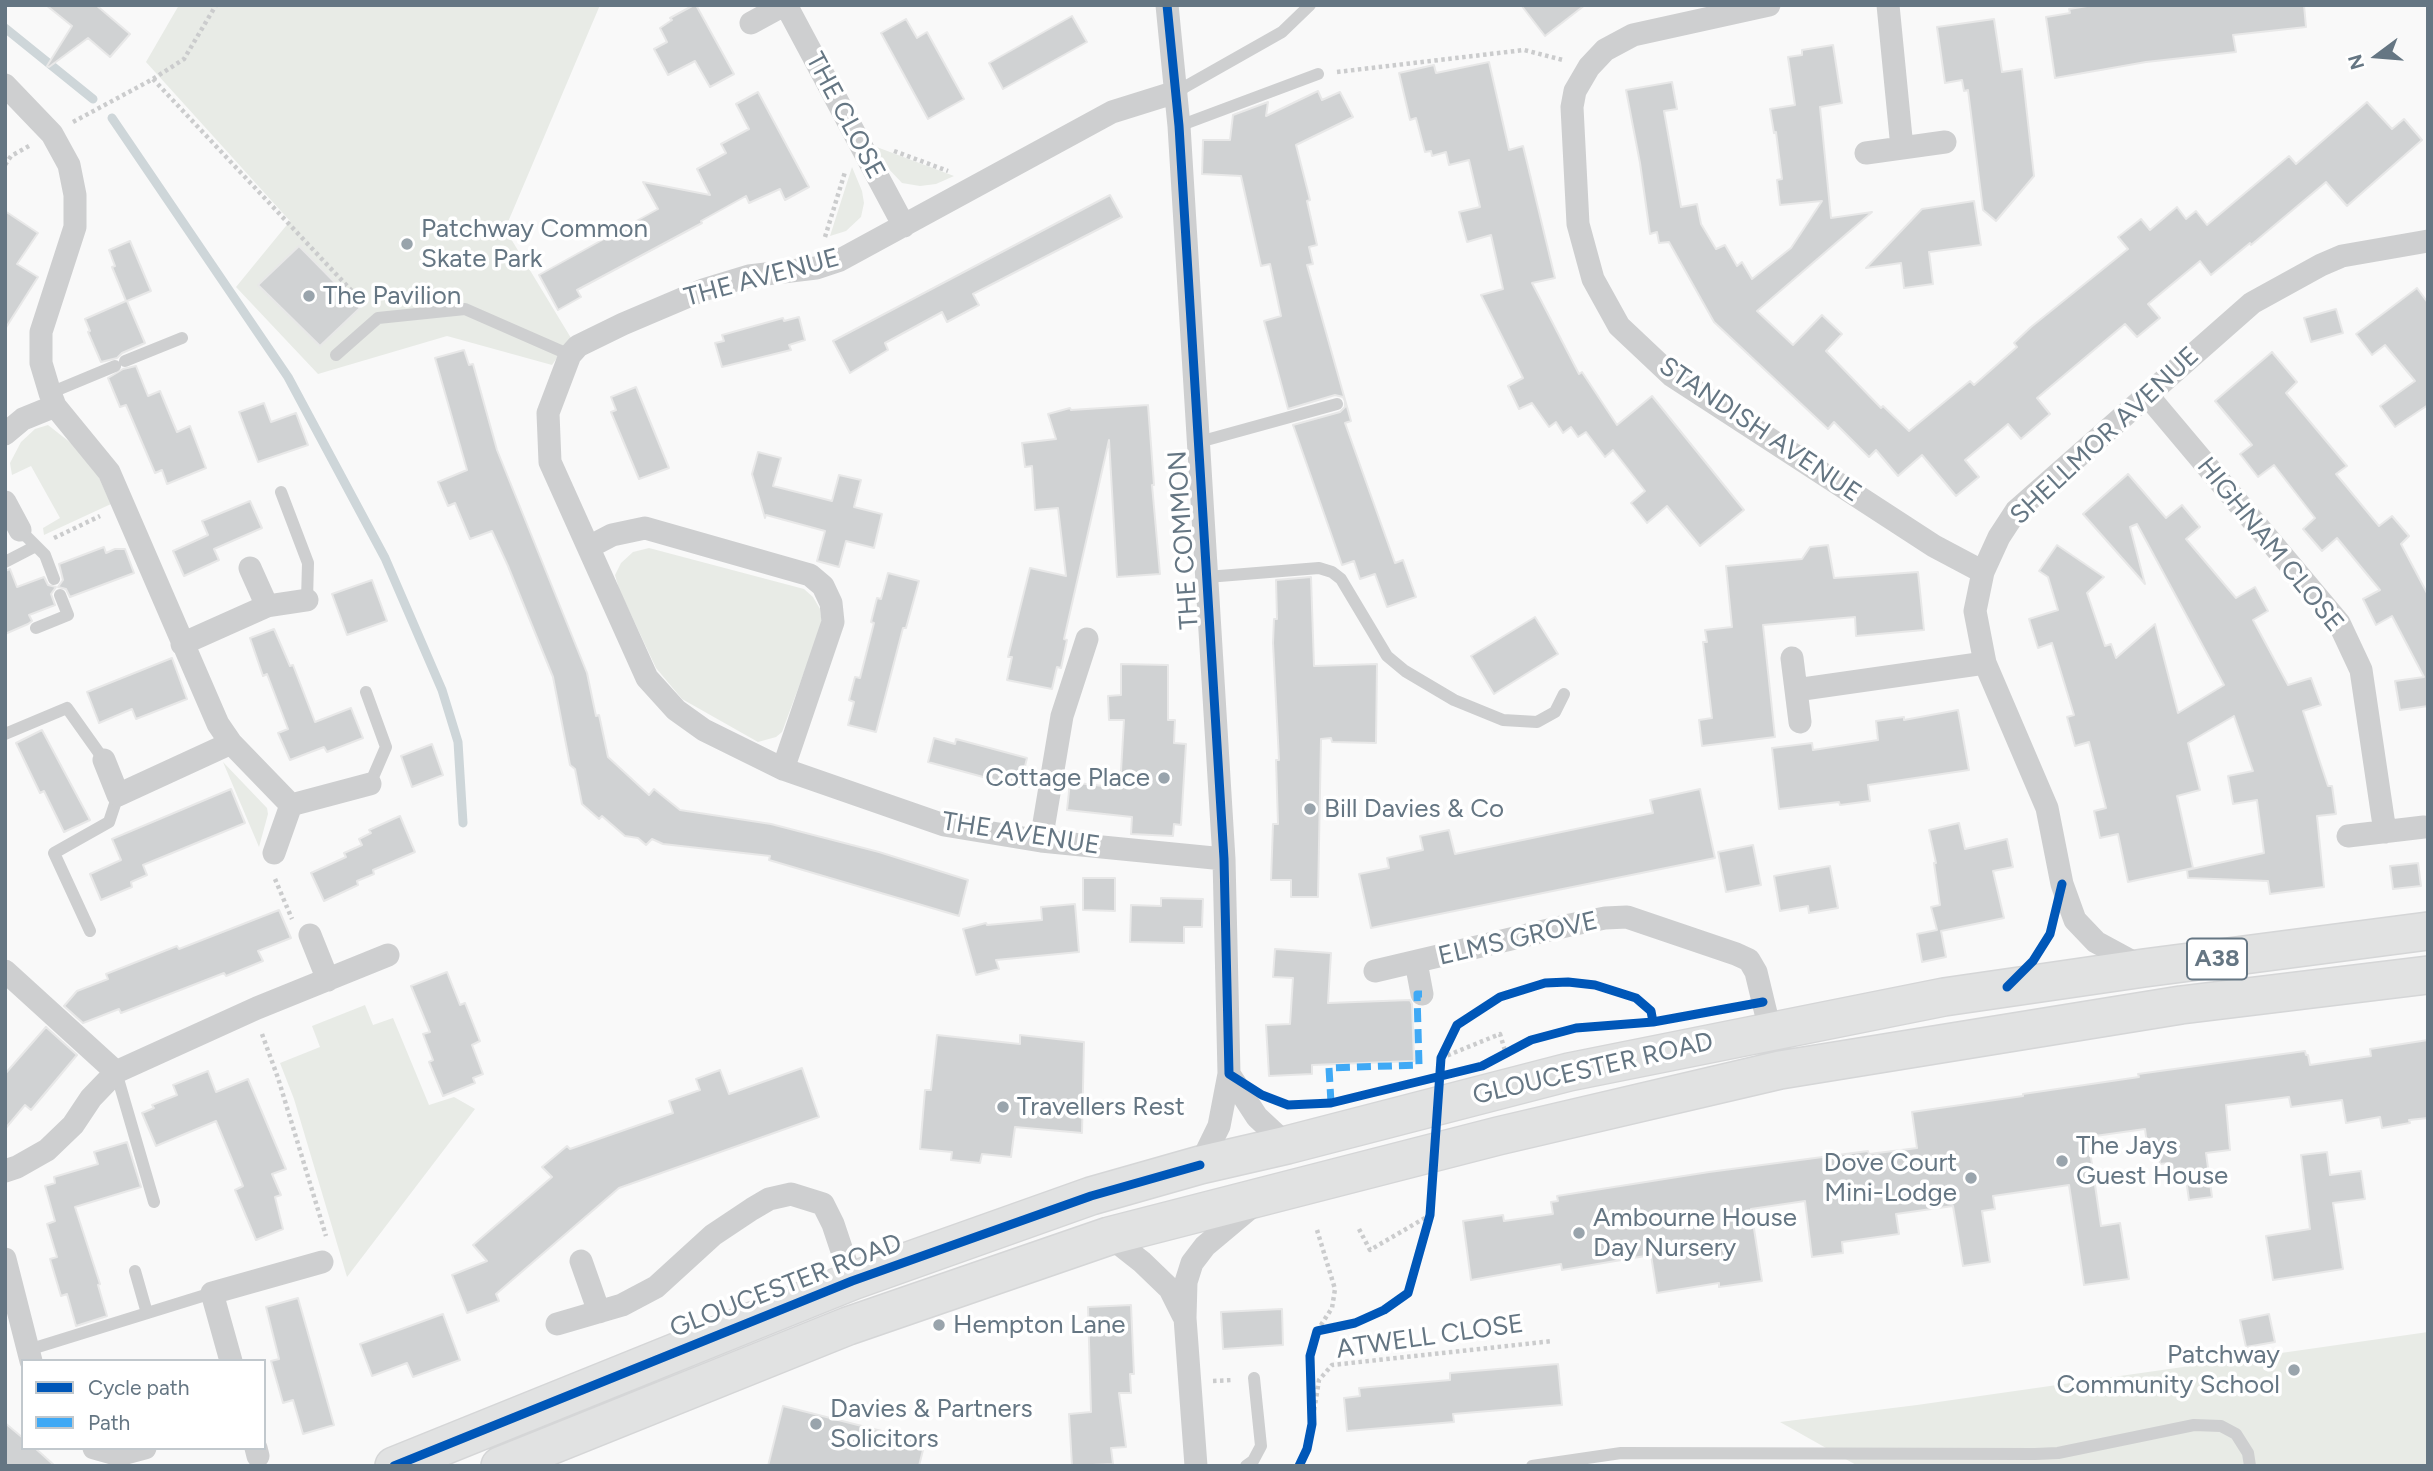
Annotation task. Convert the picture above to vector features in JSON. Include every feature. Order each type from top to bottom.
[{"type":"main road","name":"GLOUCESTER ROAD","points":[[394,1466],[852,1280],[1091,1196],[1200,1165],[1287,1145],[1525,1082],[1770,1030],[1944,997],[2428,931]]},
{"type":"main road","name":"GLOUCESTER ROAD","points":[[500,1466],[848,1326],[1109,1236],[1498,1136],[1780,1070],[2181,1005],[2428,975]]},
{"type":"street","name":"THE CLOSE","points":[[751,23],[785,5],[904,226]]},
{"type":"street","name":"THE COMMON","points":[[1167,5],[1179,126],[1224,859],[1229,1074],[1219,1126],[1200,1165]]},
{"type":"street","name":"STANDISH AVENUE","points":[[1769,5],[1737,8],[1633,35],[1605,50],[1589,67],[1575,90],[1572,107],[1578,224],[1593,279],[1619,326],[1671,374],[1934,545],[1983,572]]},
{"type":"street","points":[[1888,5],[1902,148]]},
{"type":"street","points":[[5,85],[52,134],[69,165],[75,195],[75,227],[41,332],[40,363],[53,399],[109,472],[218,724],[231,743],[291,805]]},
{"type":"street","name":"THE AVENUE","points":[[1176,92],[1112,112],[841,260],[816,268],[749,276],[703,290],[578,346],[570,355],[548,413],[550,462],[647,677],[676,709],[704,730],[783,769],[944,825],[1041,842],[1224,859]]},
{"type":"street","points":[[1866,153],[1945,142]]},
{"type":"street","name":"SHELLMOR AVENUE","points":[[2144,968],[2096,942],[2075,920],[2062,884],[2047,808],[1985,663],[1975,611],[1983,572],[1999,537],[2016,512],[2252,303],[2298,277],[2342,257],[2428,241]]},
{"type":"street","name":"HIGHNAM CLOSE","points":[[2148,396],[2339,623],[2361,670],[2385,832]]},
{"type":"street","points":[[5,434],[53,399]]},
{"type":"street","points":[[5,502],[27,538]]},
{"type":"street","points":[[589,547],[612,535],[645,528],[810,575],[823,586],[831,603],[832,622],[783,769]]},
{"type":"street","points":[[250,568],[267,606]]},
{"type":"street","points":[[182,644],[267,606],[307,600]]},
{"type":"street","points":[[1041,842],[1062,716],[1087,639]]},
{"type":"street","points":[[1793,658],[1800,722]]},
{"type":"street","points":[[1796,690],[1985,663]]},
{"type":"street","points":[[104,760],[118,795],[231,743]]},
{"type":"street","points":[[291,805],[370,784]]},
{"type":"street","points":[[274,853],[291,805]]},
{"type":"street","points":[[2348,836],[2424,827]]},
{"type":"street","name":"ELMS GROVE","points":[[1375,971],[1570,925],[1627,917],[1749,960],[1756,972],[1770,1030]]},
{"type":"street","points":[[310,935],[328,980]]},
{"type":"street","points":[[5,1171],[18,1167],[47,1150],[73,1125],[91,1098],[116,1072],[252,1011],[388,955]]},
{"type":"street","name":"ELMS GROVE","points":[[1416,962],[1422,994]]},
{"type":"street","points":[[5,971],[116,1072]]},
{"type":"street","points":[[1229,1074],[1256,1117],[1287,1145]]},
{"type":"street","points":[[557,1324],[622,1305],[656,1287],[732,1222],[769,1199],[791,1194],[824,1204],[852,1280]]},
{"type":"street","points":[[1196,1466],[1185,1318],[1186,1282],[1192,1263],[1205,1246],[1264,1197]]},
{"type":"street","points":[[1109,1236],[1170,1289],[1185,1318]]},
{"type":"street","points":[[5,1259],[13,1329],[30,1356]]},
{"type":"street","points":[[581,1261],[599,1312]]},
{"type":"street","points":[[230,1359],[212,1293],[322,1262]]},
{"type":"street","points":[[101,1450],[119,1455],[138,1450]]},
{"type":"lane","points":[[1176,92],[1282,32],[1310,5]]},
{"type":"lane","points":[[1179,126],[1318,74]]},
{"type":"lane","points":[[336,355],[378,318],[465,309],[570,355]]},
{"type":"lane","points":[[53,399],[120,364],[182,338]]},
{"type":"lane","points":[[1199,442],[1337,404]]},
{"type":"lane","points":[[281,492],[308,563],[307,600]]},
{"type":"lane","points":[[5,562],[27,538],[45,555],[54,579]]},
{"type":"lane","points":[[1207,577],[1319,568],[1332,572],[1340,579],[1387,656],[1405,671],[1454,700],[1503,720],[1537,722],[1555,712],[1564,694]]},
{"type":"lane","points":[[36,628],[68,615],[60,595]]},
{"type":"lane","points":[[366,692],[386,747],[370,784]]},
{"type":"lane","points":[[5,734],[67,708],[104,760]]},
{"type":"lane","points":[[90,931],[54,853],[109,822],[118,795]]},
{"type":"lane","points":[[116,1072],[154,1202]]},
{"type":"lane","points":[[135,1271],[147,1313]]},
{"type":"lane","points":[[30,1356],[147,1313],[212,1293]]},
{"type":"lane","points":[[1246,1466],[1253,1461],[1261,1446],[1254,1378]]},
{"type":"lane","points":[[1532,1466],[1620,1453],[2035,1460],[2194,1425],[2221,1426],[2236,1434],[2248,1453],[2250,1466]]},
{"type":"path","points":[[52,134],[184,59],[216,5]]},
{"type":"path","points":[[1318,74],[1524,50],[1589,67]]},
{"type":"path","points":[[153,79],[378,318]]},
{"type":"path","points":[[27,538],[124,506]]},
{"type":"path","points":[[274,853],[271,871],[300,939],[310,935]]},
{"type":"path","points":[[252,1011],[278,1078],[332,1258],[322,1262]]},
{"type":"path","points":[[1441,1058],[1500,1034],[1510,1052],[1494,1060]]},
{"type":"path","points":[[1440,1071],[1441,1058],[1446,1047]]},
{"type":"path","points":[[1426,1228],[1431,1202]]},
{"type":"path","points":[[1359,1229],[1370,1250],[1430,1215]]},
{"type":"path","points":[[1315,1336],[1332,1308],[1335,1289],[1317,1230]]},
{"type":"path","points":[[1315,1336],[1330,1329]]},
{"type":"path","points":[[1311,1370],[1311,1427]]},
{"type":"shaded area","points":[[179,5],[600,5],[505,229],[571,338],[552,365],[447,336],[318,374],[236,287],[290,221],[146,62]]},
{"type":"shaded area","points":[[874,146],[954,176],[936,184],[920,186],[902,183],[884,164]]},
{"type":"shaded area","points":[[852,167],[862,191],[864,203],[861,217],[846,231],[830,236]]},
{"type":"shaded area","points":[[48,425],[76,447],[97,473],[111,504],[44,535],[43,528],[60,518],[31,466],[12,475],[10,463],[21,442],[35,429]]},
{"type":"shaded area","points":[[649,548],[804,589],[813,597],[820,609],[822,624],[782,732],[776,737],[758,742],[682,699],[656,668],[615,575],[621,563],[633,552]]},
{"type":"shaded area","points":[[223,762],[267,808],[268,814],[259,847]]},
{"type":"shaded area","points":[[365,1005],[373,1025],[393,1018],[429,1105],[454,1097],[475,1109],[347,1277],[294,1099],[280,1063],[320,1047],[312,1026]]},
{"type":"shaded area","name":"Patchway Community School","points":[[2428,1332],[2428,1466],[1858,1466],[1780,1422],[1917,1405]]},
{"type":"building","points":[[46,5],[96,5],[130,34],[110,57],[88,38],[49,67],[47,66],[72,26]]},
{"type":"building","points":[[694,5],[734,74],[710,87],[695,61],[668,75],[654,49],[667,42],[660,28],[672,20],[670,18]]},
{"type":"building","points":[[1521,5],[1585,5],[1545,36]]},
{"type":"building","points":[[2093,5],[2304,5],[2306,27],[2233,35],[2236,52],[2146,62],[2055,78],[2046,17]]},
{"type":"building","points":[[1072,16],[1087,42],[1003,89],[989,63]]},
{"type":"building","points":[[906,19],[917,38],[927,32],[964,99],[928,119],[881,33]]},
{"type":"building","points":[[1994,19],[2002,72],[2022,69],[2034,176],[1996,221],[1983,210],[1968,90],[1964,91],[1962,80],[1945,83],[1937,27]]},
{"type":"building","points":[[1833,45],[1842,103],[1820,107],[1831,218],[1872,212],[1757,311],[1793,345],[1822,315],[1842,334],[1826,351],[1881,408],[1883,406],[1909,431],[1970,381],[1974,385],[2017,347],[2014,343],[2031,327],[2128,249],[2118,237],[2141,219],[2150,230],[2177,207],[2186,219],[2196,211],[2207,225],[2289,156],[2296,164],[2367,102],[2392,129],[2404,119],[2422,140],[2347,206],[2326,182],[2211,275],[2200,261],[2148,304],[2160,318],[2137,337],[2125,324],[2037,398],[2050,414],[2021,439],[2008,424],[1965,460],[1979,477],[1956,496],[1922,455],[1898,476],[1876,450],[1869,457],[1834,422],[1828,429],[1714,322],[1669,242],[1659,243],[1657,232],[1650,234],[1626,90],[1672,82],[1677,109],[1664,111],[1681,207],[1697,204],[1701,224],[1716,249],[1725,245],[1737,266],[1742,262],[1752,279],[1791,248],[1822,201],[1780,205],[1777,180],[1782,179],[1770,109],[1795,105],[1788,57],[1802,55],[1802,50]]},
{"type":"building","points":[[1489,62],[1509,150],[1523,146],[1555,278],[1532,283],[1579,374],[1582,372],[1617,425],[1652,396],[1744,510],[1700,546],[1667,506],[1647,523],[1631,503],[1645,491],[1613,450],[1605,457],[1586,432],[1578,437],[1571,427],[1563,433],[1556,422],[1549,427],[1532,403],[1519,409],[1508,386],[1523,378],[1481,295],[1503,289],[1491,235],[1467,242],[1459,212],[1480,207],[1469,160],[1449,165],[1446,152],[1432,156],[1431,151],[1425,152],[1416,118],[1410,120],[1399,73],[1434,65],[1436,73]]},
{"type":"building","points":[[1318,91],[1322,100],[1340,92],[1353,117],[1296,145],[1310,200],[1307,201],[1317,245],[1309,247],[1313,264],[1307,265],[1351,421],[1345,423],[1395,563],[1403,560],[1416,597],[1387,607],[1375,574],[1360,579],[1354,561],[1342,565],[1293,425],[1340,412],[1345,407],[1345,401],[1343,397],[1335,395],[1288,409],[1264,321],[1281,316],[1270,264],[1261,266],[1241,176],[1202,174],[1203,140],[1230,140],[1233,115],[1268,102],[1266,116]]},
{"type":"building","points":[[758,92],[809,187],[785,200],[780,189],[749,203],[746,196],[701,221],[702,223],[577,290],[581,297],[558,310],[539,275],[658,209],[643,182],[710,195],[697,169],[726,153],[721,144],[749,129],[736,104]]},
{"type":"building","points":[[1110,195],[1122,217],[973,294],[979,305],[947,322],[942,312],[885,343],[888,350],[850,373],[833,341]]},
{"type":"building","points":[[1974,201],[1981,245],[1929,252],[1933,284],[1904,288],[1901,263],[1866,268],[1922,209]]},
{"type":"building","points":[[5,211],[38,233],[17,264],[38,277],[5,329]]},
{"type":"building","points":[[130,241],[151,291],[127,301],[145,343],[117,358],[101,362],[85,319],[126,301],[112,267],[115,266],[109,250]]},
{"type":"building","name":"The Pavilion","points":[[299,246],[360,308],[320,346],[258,285]]},
{"type":"building","points":[[2417,288],[2428,303],[2428,405],[2395,427],[2380,406],[2415,381],[2385,345],[2372,355],[2356,334]]},
{"type":"building","points":[[2336,309],[2343,333],[2311,342],[2304,318]]},
{"type":"building","points":[[799,317],[805,340],[789,345],[791,350],[722,367],[715,343],[724,341],[722,335],[783,318],[784,321]]},
{"type":"building","points":[[464,350],[469,365],[473,364],[497,450],[587,673],[608,757],[649,795],[654,789],[680,810],[771,824],[879,852],[968,880],[959,916],[769,860],[770,856],[663,844],[652,839],[646,845],[638,838],[625,836],[602,816],[599,819],[582,804],[575,769],[570,765],[553,677],[508,566],[492,531],[470,539],[455,503],[448,506],[438,482],[467,470],[435,358]]},
{"type":"building","points":[[2272,352],[2297,382],[2286,393],[2347,466],[2336,474],[2379,526],[2392,516],[2409,536],[2401,544],[2428,595],[2428,706],[2400,710],[2395,681],[2424,677],[2392,616],[2376,625],[2363,599],[2380,590],[2337,538],[2322,551],[2303,529],[2315,518],[2274,465],[2258,477],[2240,454],[2252,445],[2215,401]]},
{"type":"building","points":[[136,366],[148,396],[160,391],[177,432],[190,426],[206,468],[167,484],[162,470],[155,473],[126,405],[120,407],[108,378],[123,369]]},
{"type":"building","points":[[636,387],[669,468],[639,479],[611,412],[616,410],[611,397]]},
{"type":"building","points":[[264,403],[271,422],[296,413],[308,445],[258,462],[239,412]]},
{"type":"building","points":[[1148,405],[1160,574],[1117,577],[1109,440],[1064,639],[1067,640],[1061,668],[1057,667],[1052,689],[1007,680],[1012,657],[1008,657],[1030,568],[1066,576],[1058,508],[1035,510],[1032,466],[1025,467],[1022,443],[1056,439],[1048,414],[1070,408]]},
{"type":"building","points":[[758,452],[781,458],[773,486],[832,501],[839,475],[861,480],[854,507],[882,514],[874,548],[846,541],[839,567],[817,561],[825,531],[766,515],[765,518],[752,474]]},
{"type":"building","points":[[2128,474],[2166,518],[2182,505],[2200,527],[2186,539],[2236,598],[2255,587],[2268,611],[2253,620],[2288,685],[2311,678],[2321,705],[2303,711],[2328,786],[2332,786],[2336,814],[2317,816],[2324,887],[2270,894],[2268,881],[2188,878],[2187,870],[2264,853],[2257,800],[2233,804],[2228,776],[2253,771],[2234,716],[2188,743],[2200,790],[2177,796],[2193,868],[2128,882],[2118,834],[2100,838],[2094,811],[2106,808],[2089,742],[2075,746],[2067,717],[2074,715],[2052,643],[2038,648],[2029,619],[2058,610],[2048,577],[2039,571],[2057,545],[2104,577],[2087,593],[2105,646],[2111,644],[2116,658],[2155,624],[2178,713],[2224,685],[2137,524],[2130,527],[2145,584],[2083,514]]},
{"type":"building","points":[[250,501],[262,528],[214,549],[219,560],[184,576],[173,551],[208,535],[202,521]]},
{"type":"building","points":[[1828,545],[1834,578],[1918,572],[1924,630],[1856,636],[1855,617],[1763,625],[1775,737],[1702,746],[1699,720],[1712,718],[1703,642],[1707,642],[1705,630],[1732,627],[1726,566],[1802,559],[1810,547]]},
{"type":"building","points":[[104,547],[106,553],[125,549],[134,573],[70,597],[66,589],[58,587],[63,580],[59,564]]},
{"type":"building","points":[[10,569],[17,587],[44,577],[48,585],[56,587],[51,594],[55,605],[29,615],[32,621],[5,634],[5,571]]},
{"type":"building","points":[[888,573],[919,581],[906,628],[903,628],[876,732],[848,725],[854,702],[849,700],[855,677],[860,678],[874,623],[871,622],[877,598],[881,599]]},
{"type":"building","points":[[1311,577],[1314,666],[1377,664],[1376,743],[1332,742],[1331,738],[1321,739],[1318,897],[1291,897],[1291,880],[1271,880],[1273,824],[1278,824],[1276,760],[1279,760],[1273,643],[1274,619],[1277,619],[1276,580]]},
{"type":"building","points":[[372,580],[387,621],[347,635],[332,594]]},
{"type":"building","points":[[1535,617],[1558,654],[1494,694],[1471,656]]},
{"type":"building","points":[[274,629],[290,666],[293,665],[315,722],[351,708],[363,738],[327,752],[324,747],[290,760],[278,733],[288,729],[267,674],[263,676],[250,638]]},
{"type":"building","points":[[172,658],[187,699],[136,719],[132,709],[99,723],[87,692]]},
{"type":"building","points":[[1121,664],[1168,665],[1168,720],[1175,720],[1174,743],[1186,744],[1181,825],[1174,824],[1173,836],[1131,834],[1132,817],[1067,810],[1070,782],[1120,788],[1124,720],[1109,720],[1108,696],[1121,695]]},
{"type":"building","points":[[1958,710],[1969,770],[1868,785],[1870,801],[1779,809],[1772,748],[1812,743],[1813,750],[1878,740],[1876,721],[1904,717],[1904,720]]},
{"type":"building","points":[[42,730],[90,820],[64,832],[44,791],[40,793],[16,743]]},
{"type":"building","points":[[934,738],[955,744],[956,739],[1027,758],[1020,787],[928,762]]},
{"type":"building","points":[[432,744],[443,775],[412,787],[401,756]]},
{"type":"building","points":[[231,789],[245,823],[143,865],[147,875],[131,882],[132,887],[101,900],[90,874],[121,860],[112,839]]},
{"type":"building","points":[[1700,789],[1715,858],[1371,928],[1359,874],[1389,868],[1387,858],[1423,850],[1420,836],[1449,830],[1455,854],[1653,813],[1650,800]]},
{"type":"building","points":[[400,816],[415,852],[373,870],[374,874],[357,881],[358,885],[324,901],[311,873],[346,857],[344,853],[362,845],[359,839],[371,833],[369,830]]},
{"type":"building","points":[[1959,823],[1965,849],[2007,839],[2013,867],[1993,871],[2004,918],[1941,931],[1946,957],[1922,962],[1917,934],[1937,930],[1931,907],[1940,905],[1936,863],[1929,830]]},
{"type":"building","points":[[1753,845],[1761,885],[1726,892],[1718,852]]},
{"type":"building","points":[[2418,863],[2421,886],[2393,889],[2390,866]]},
{"type":"building","points":[[1830,866],[1838,908],[1809,913],[1808,906],[1780,911],[1774,876]]},
{"type":"building","points":[[1083,878],[1115,878],[1115,911],[1083,910]]},
{"type":"building","points":[[1161,898],[1203,899],[1202,927],[1184,927],[1184,943],[1130,942],[1131,905],[1161,906]]},
{"type":"building","points":[[1075,904],[1079,952],[996,960],[999,969],[976,975],[963,929],[986,923],[1042,920],[1041,907]]},
{"type":"building","points":[[279,910],[291,938],[258,951],[263,961],[226,976],[224,973],[121,1013],[119,1009],[83,1023],[64,1006],[77,991],[108,979],[106,974]]},
{"type":"building","points":[[1275,949],[1331,953],[1328,1003],[1410,1000],[1414,1061],[1312,1065],[1312,1074],[1269,1076],[1266,1025],[1290,1024],[1293,978],[1273,977]]},
{"type":"building","points":[[447,972],[460,1005],[465,1003],[480,1041],[472,1045],[483,1074],[473,1078],[475,1083],[443,1096],[429,1062],[433,1060],[423,1034],[430,1032],[411,986]]},
{"type":"building","points":[[46,1027],[77,1055],[31,1110],[25,1105],[5,1129],[5,1074]]},
{"type":"building","name":"Travellers Rest","points":[[937,1035],[1020,1044],[1020,1035],[1084,1042],[1082,1133],[1015,1127],[1011,1157],[982,1154],[980,1163],[951,1160],[952,1152],[920,1149],[925,1090],[931,1090]]},
{"type":"building","points":[[2428,1040],[2428,1118],[2382,1128],[2380,1117],[2346,1123],[2342,1100],[2291,1107],[2289,1097],[2226,1105],[2230,1150],[2206,1153],[2212,1197],[2189,1200],[2185,1172],[2170,1174],[2169,1163],[2160,1164],[2157,1142],[2147,1144],[2145,1129],[2088,1137],[2101,1226],[2120,1223],[2129,1279],[2084,1285],[2069,1185],[1993,1196],[1995,1209],[1982,1211],[1990,1262],[1963,1266],[1953,1206],[1896,1214],[1899,1234],[1842,1242],[1843,1253],[1812,1257],[1805,1201],[1751,1209],[1762,1281],[1719,1287],[1719,1283],[1657,1293],[1651,1255],[1562,1270],[1561,1264],[1471,1280],[1463,1221],[1503,1215],[1504,1221],[1553,1214],[1551,1202],[1558,1201],[1557,1196],[1709,1172],[1868,1151],[1869,1154],[1917,1148],[1912,1112],[2139,1077],[2138,1074],[2305,1051],[2310,1065],[2371,1056],[2370,1049]]},
{"type":"building","points":[[802,1068],[819,1117],[619,1188],[496,1294],[499,1301],[467,1313],[452,1275],[487,1261],[473,1245],[552,1177],[542,1167],[567,1146],[570,1149],[673,1113],[669,1101],[700,1090],[696,1079],[720,1070],[729,1094]]},
{"type":"building","points":[[208,1071],[216,1092],[248,1079],[286,1169],[272,1174],[281,1195],[275,1197],[283,1229],[256,1240],[235,1190],[243,1186],[216,1121],[156,1146],[142,1113],[154,1108],[152,1105],[177,1095],[173,1085]]},
{"type":"building","points":[[127,1142],[141,1187],[75,1207],[100,1284],[98,1285],[107,1316],[76,1326],[67,1294],[61,1296],[50,1259],[57,1257],[47,1224],[55,1221],[45,1186],[55,1183],[54,1177],[98,1164],[94,1152]]},
{"type":"building","points":[[2327,1152],[2330,1175],[2361,1171],[2365,1199],[2333,1203],[2343,1269],[2273,1280],[2266,1236],[2310,1229],[2301,1155]]},
{"type":"building","points":[[298,1298],[334,1425],[303,1434],[293,1400],[283,1403],[271,1361],[279,1359],[266,1307]]},
{"type":"building","points":[[1131,1305],[1134,1374],[1130,1374],[1131,1393],[1119,1393],[1126,1447],[1111,1448],[1113,1464],[1072,1466],[1069,1414],[1091,1412],[1088,1307]]},
{"type":"building","points":[[1282,1309],[1283,1345],[1223,1349],[1221,1312]]},
{"type":"building","points":[[443,1314],[460,1360],[413,1377],[407,1363],[372,1376],[360,1344]]},
{"type":"building","points":[[2269,1314],[2275,1342],[2246,1347],[2240,1320]]},
{"type":"building","points":[[1558,1364],[1562,1405],[1453,1414],[1454,1422],[1347,1431],[1344,1398],[1360,1396],[1359,1388],[1450,1380],[1450,1373]]},
{"type":"building","name":"Davies & Partners Solicitors","points":[[783,1406],[925,1442],[919,1466],[768,1466]]},
{"type":"building","points":[[5,1423],[21,1436],[21,1450],[37,1450],[55,1466],[5,1466]]},
{"type":"waterway","points":[[5,28],[93,99]]},
{"type":"waterway","points":[[112,118],[288,377],[385,558],[442,690],[458,742],[463,823]]},
{"type":"marked path","points":[[1331,1103],[1329,1068],[1419,1065],[1417,994],[1422,994]]},
{"type":"cycle path","name":"ATWELL CLOSE","points":[[1167,5],[1179,126],[1224,859],[1229,1074],[1262,1095],[1288,1105],[1331,1103],[1482,1066],[1531,1040],[1576,1028],[1653,1022],[1651,1011],[1636,998],[1595,985],[1568,982],[1545,983],[1500,997],[1457,1025],[1441,1058],[1430,1215],[1408,1293],[1384,1310],[1355,1323],[1317,1331],[1310,1356],[1312,1424],[1307,1449],[1299,1466]]},
{"type":"cycle path","points":[[2007,987],[2033,961],[2050,934],[2062,884]]},
{"type":"cycle path","points":[[1653,1022],[1763,1002]]},
{"type":"cycle path","points":[[394,1466],[852,1281],[1091,1196],[1200,1165]]},
{"type":"place","name":"Patchway Common Skate Park","points":[[407,244]]},
{"type":"place","name":"The Pavilion","points":[[309,296]]},
{"type":"place","name":"Cottage Place","points":[[1164,778]]},
{"type":"place","name":"Bill Davies & Co","points":[[1310,809]]},
{"type":"place","name":"Travellers Rest","points":[[1003,1107]]},
{"type":"place","name":"The Jays Guest House","points":[[2062,1161]]},
{"type":"place","name":"Dove Court Mini-Lodge","points":[[1971,1178]]},
{"type":"place","name":"Ambourne House Day Nursery","points":[[1579,1233]]},
{"type":"place","name":"Hempton Lane","points":[[939,1325]]},
{"type":"place","name":"Patchway Community School","points":[[2294,1370]]},
{"type":"place","name":"Davies & Partners Solicitors","points":[[816,1424]]}]
